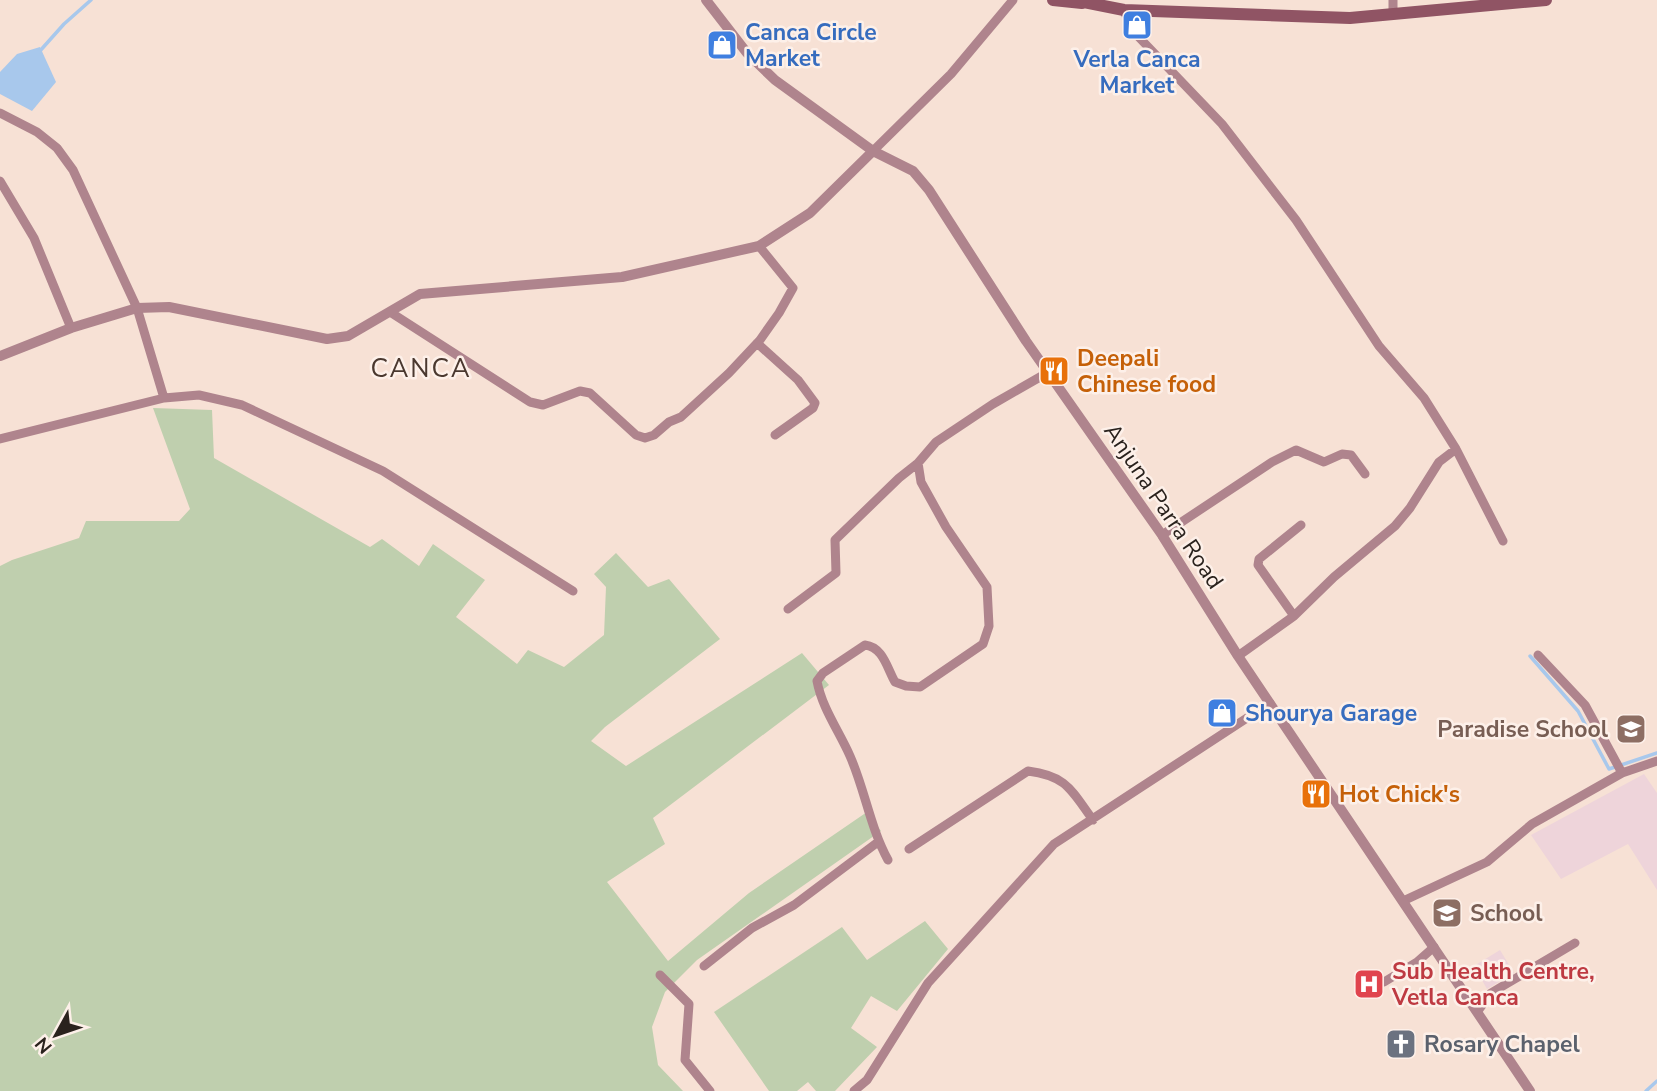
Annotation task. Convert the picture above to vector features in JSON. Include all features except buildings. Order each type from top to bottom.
[{"type":"main road","points":[[1053,0],[1094,2]]},
{"type":"main road","points":[[1074,0],[1124,10],[1350,18],[1487,2],[1546,0]]},
{"type":"street","name":"Anjuna Parra Road","points":[[706,0],[747,53],[775,80],[873,151],[913,171],[929,190],[1047,373],[1161,535],[1238,656],[1530,1091]]},
{"type":"street","points":[[0,356],[71,328],[137,308],[169,307],[327,339],[348,336],[419,294],[622,277],[758,246],[810,213],[951,74],[1013,0]]},
{"type":"street","points":[[1392,14],[1393,0]]},
{"type":"street","points":[[1124,10],[1131,29],[1222,124],[1288,209],[1379,346],[1423,398],[1456,449],[1503,541]]},
{"type":"street","points":[[0,113],[37,132],[57,148],[73,170],[137,308],[164,398]]},
{"type":"street","points":[[0,181],[34,238],[71,328]]},
{"type":"street","points":[[390,312],[530,402],[543,405],[580,391],[590,393],[636,435],[645,438],[654,435],[681,416],[757,344],[779,313],[793,288],[758,246]]},
{"type":"street","points":[[757,344],[798,380],[815,403],[813,408],[775,435]]},
{"type":"street","points":[[788,609],[836,573],[835,540],[918,463],[936,442],[1047,373]]},
{"type":"street","points":[[0,439],[164,398],[199,396],[243,405],[383,471],[573,591]]},
{"type":"street","points":[[1238,656],[1294,616],[1334,577],[1395,526],[1410,508],[1439,462],[1456,449]]},
{"type":"street","points":[[1161,535],[1272,462],[1296,450],[1324,463],[1342,454],[1351,455],[1365,474]]},
{"type":"street","points":[[888,860],[878,842],[851,758],[827,709],[817,681],[823,673],[864,645],[873,646],[880,653],[895,682],[920,687],[983,644],[989,626],[987,587],[946,527],[921,482],[918,463]]},
{"type":"street","points":[[1294,616],[1258,565],[1259,559],[1301,525]]},
{"type":"street","points":[[1538,655],[1585,705],[1622,773]]},
{"type":"street","points":[[854,1091],[867,1080],[928,983],[1054,844],[1270,703]]},
{"type":"street","points":[[1403,901],[1487,862],[1532,824],[1622,773],[1657,761]]},
{"type":"street","points":[[909,849],[1028,771],[1059,778],[1093,820]]},
{"type":"street","points":[[704,966],[752,928],[794,905],[878,842]]},
{"type":"street","points":[[1477,1012],[1491,993],[1575,943]]},
{"type":"street","points":[[1384,982],[1417,962],[1434,947]]},
{"type":"street","points":[[660,975],[689,1004],[684,1060],[710,1091]]},
{"type":"shaded area","points":[[1644,774],[1657,793],[1657,890],[1628,844],[1561,879],[1531,835]]},
{"type":"shaded area","points":[[1500,950],[1514,973],[1487,989],[1474,966]]},
{"type":"green space","points":[[153,408],[212,410],[214,458],[370,547],[382,539],[419,566],[433,544],[485,580],[456,617],[517,664],[528,650],[564,667],[604,635],[606,587],[594,574],[616,553],[648,587],[669,579],[720,639],[605,727],[591,741],[626,766],[802,653],[829,685],[653,818],[665,844],[607,882],[668,961],[749,893],[867,812],[881,831],[697,960],[665,992],[652,1027],[658,1065],[683,1091],[0,1091],[0,566],[79,538],[86,521],[179,521],[190,509]]},
{"type":"green space","points":[[925,921],[948,949],[897,1011],[871,996],[851,1028],[877,1047],[835,1091],[816,1091],[808,1082],[797,1091],[769,1091],[714,1012],[842,927],[867,960]]},
{"type":"water","points":[[40,47],[56,82],[32,111],[0,94],[0,72],[17,54]]},
{"type":"waterway","points":[[39,52],[64,24],[91,0]]},
{"type":"waterway","points":[[1530,656],[1578,711],[1609,769],[1657,753]]},
{"type":"waterway","points":[[1646,1091],[1657,1081]]},
{"type":"place","name":"Verla Canca Market","points":[[1137,25]]},
{"type":"place","name":"Canca Circle Market","points":[[722,45]]},
{"type":"place","name":"Deepali Chinese food","points":[[1054,371]]},
{"type":"place","name":"Shourya Garage","points":[[1222,713]]},
{"type":"place","name":"Paradise School","points":[[1631,729]]},
{"type":"place","name":"Hot Chick's","points":[[1316,794]]},
{"type":"place","name":"School","points":[[1447,913]]},
{"type":"place","name":"Sub Health Centre, Vetla Canca","points":[[1369,984]]},
{"type":"place","name":"Rosary Chapel","points":[[1401,1044]]},
{"type":"district","name":"CANCA","points":[[421,368]]}]
